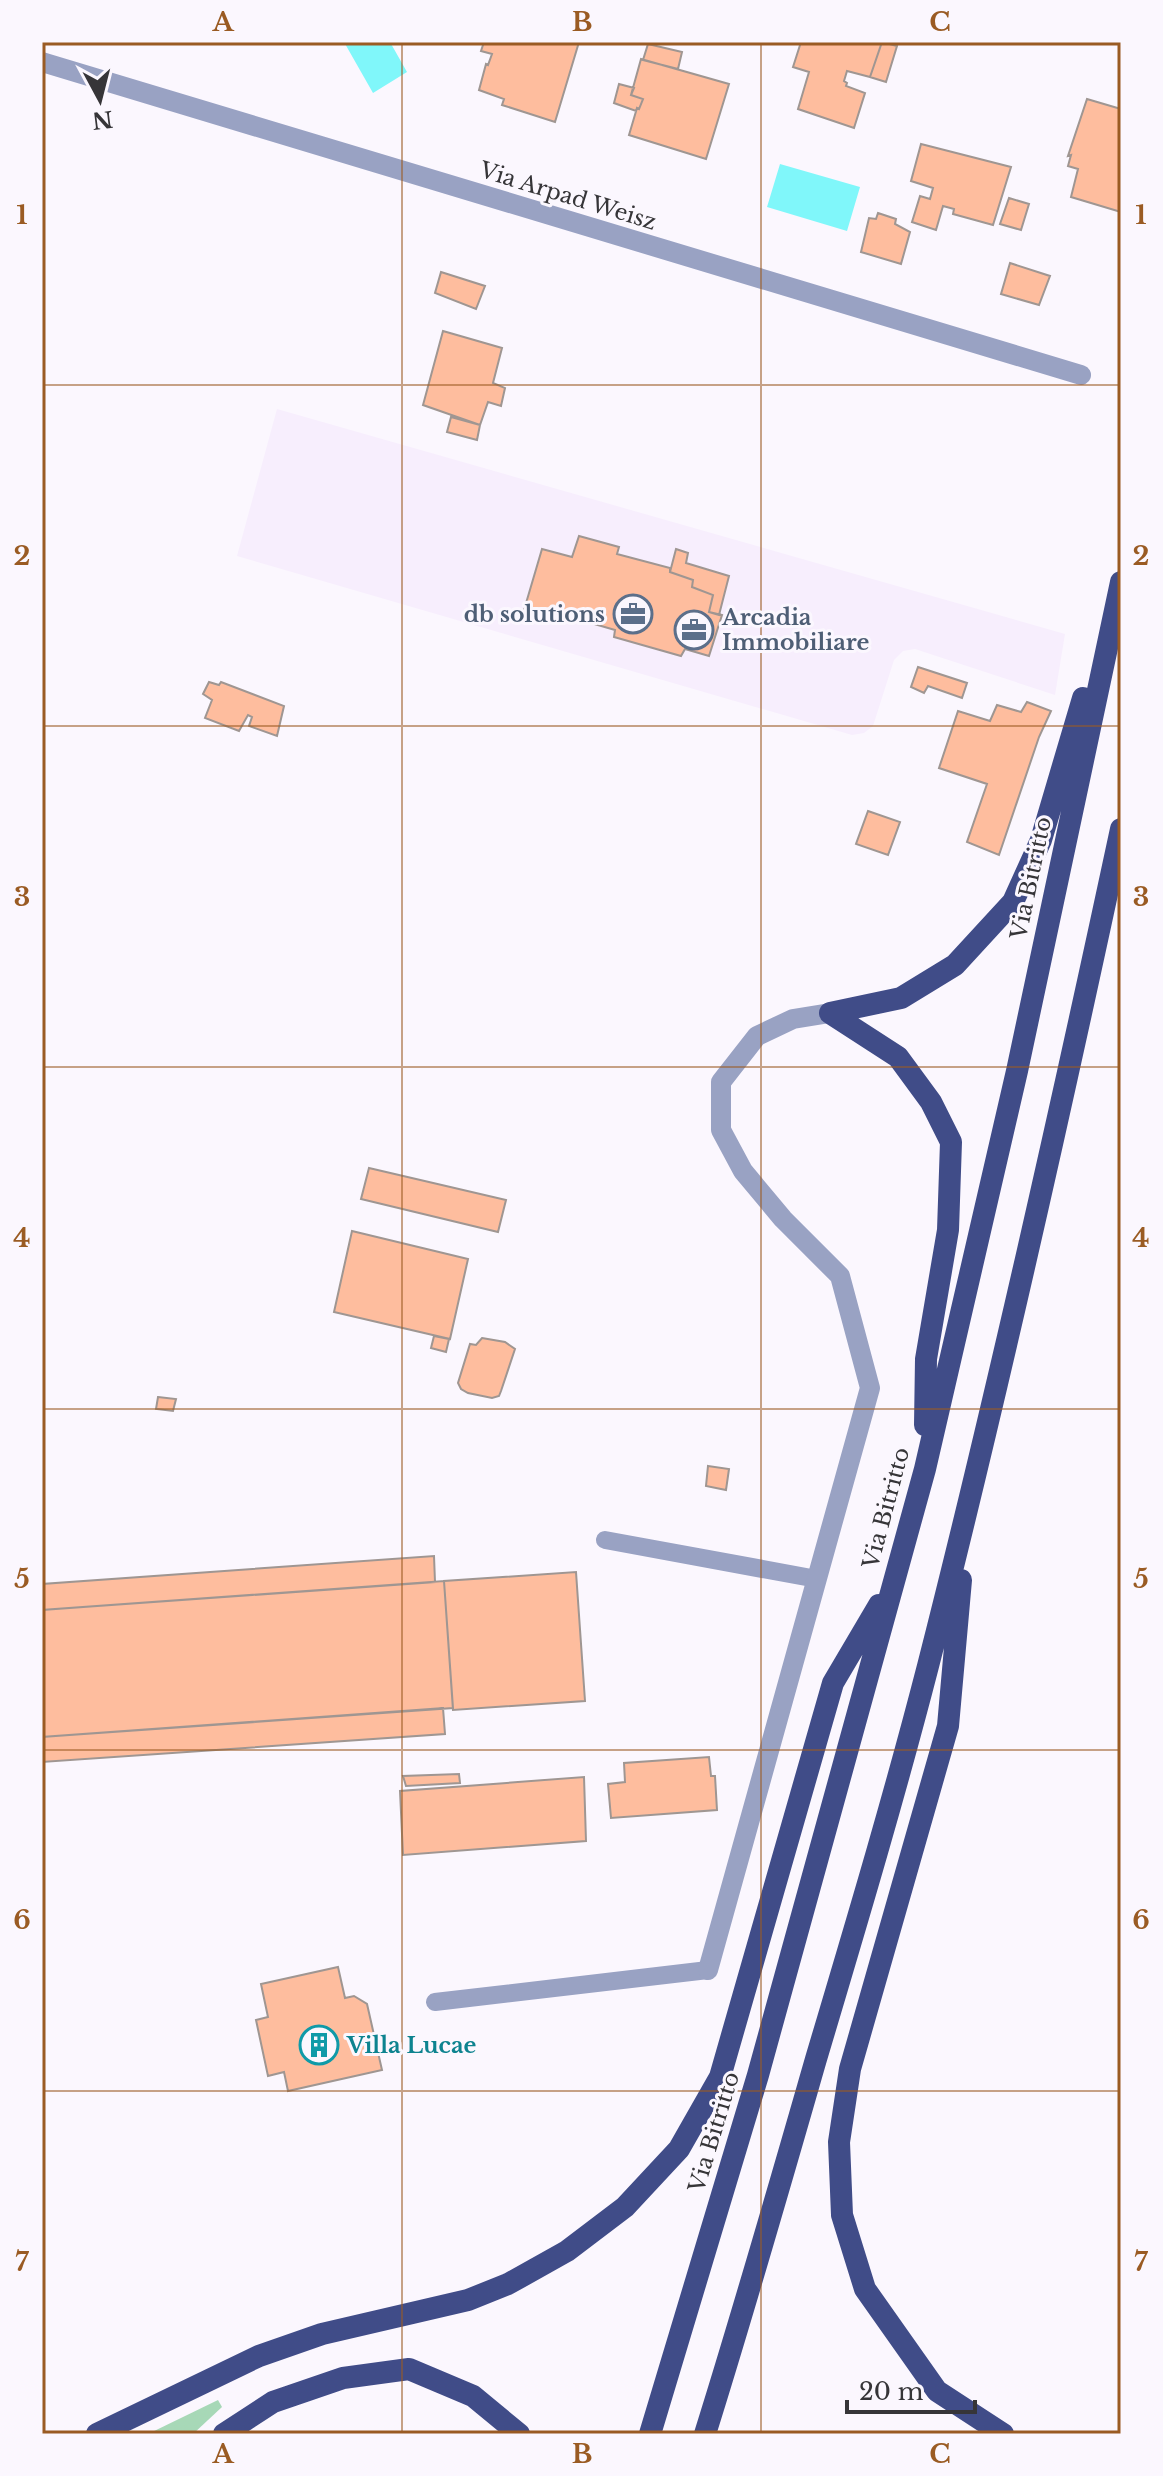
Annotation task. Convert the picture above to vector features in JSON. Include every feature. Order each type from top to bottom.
[{"type":"highway","points":[[830,1013],[901,998],[955,965],[1013,902],[1041,840],[1121,570]]},
{"type":"highway","name":"Via Bitritto","points":[[650,2434],[758,2075],[925,1469],[1017,1071],[1121,582]]},
{"type":"highway","points":[[705,2434],[863,1900],[927,1670],[1067,1082],[1121,829]]},
{"type":"highway","points":[[830,1013],[898,1057],[931,1102],[951,1142],[948,1230],[926,1359],[925,1469]]},
{"type":"highway","points":[[967,1509],[948,1726],[850,2069],[839,2142],[841,2200],[842,2215],[865,2289],[937,2391],[1003,2434]]},
{"type":"highway","points":[[97,2434],[259,2356],[322,2334],[468,2300],[508,2284],[567,2251],[625,2207],[679,2149],[720,2077],[833,1683],[894,1580]]},
{"type":"highway","points":[[224,2434],[273,2402],[343,2378],[409,2369],[473,2396],[519,2434]]},
{"type":"street","name":"Via Arpad Weisz","points":[[42,62],[1081,375]]},
{"type":"street","points":[[708,1970],[870,1388],[840,1276],[783,1219],[743,1171],[721,1130],[721,1082],[757,1036],[793,1019],[830,1013]]},
{"type":"lane","points":[[605,1540],[817,1579]]},
{"type":"lane","points":[[435,2002],[708,1970]]},
{"type":"shaded area","points":[[277,409],[1065,634],[1055,695],[915,649],[903,651],[894,660],[873,726],[864,733],[852,735],[237,556]]},
{"type":"green space","points":[[218,2400],[222,2407],[193,2434],[148,2434]]},
{"type":"water","points":[[344,42],[390,42],[407,72],[373,93]]},
{"type":"water","points":[[780,164],[860,187],[847,231],[767,207]]},
{"type":"building","points":[[484,42],[579,42],[555,122],[502,105],[504,99],[479,90],[492,54],[481,51]]},
{"type":"building","points":[[801,42],[882,42],[870,77],[847,71],[846,86],[865,93],[854,128],[798,109],[809,72],[793,67]]},
{"type":"building","points":[[882,42],[897,46],[886,82],[870,77]]},
{"type":"building","points":[[648,44],[682,52],[678,69],[643,60]]},
{"type":"building","points":[[641,59],[729,84],[706,159],[629,135],[643,99],[631,95]]},
{"type":"building","points":[[619,84],[634,88],[631,95],[643,99],[639,109],[636,111],[614,103]]},
{"type":"building","points":[[1087,99],[1121,109],[1121,212],[1071,197],[1078,169],[1068,166],[1071,155],[1068,156]]},
{"type":"building","points":[[921,144],[1011,167],[993,225],[953,214],[954,209],[943,206],[936,230],[912,222],[920,196],[930,199],[933,188],[911,181]]},
{"type":"building","points":[[1009,198],[1029,204],[1021,230],[1000,224]]},
{"type":"building","points":[[878,213],[896,219],[895,224],[910,232],[901,264],[861,252],[869,218],[876,219]]},
{"type":"building","points":[[1010,263],[1050,276],[1039,305],[1001,294]]},
{"type":"building","points":[[441,272],[485,286],[476,309],[435,293]]},
{"type":"building","points":[[443,331],[502,348],[493,383],[505,388],[501,406],[488,402],[480,425],[423,405]]},
{"type":"building","points":[[451,417],[480,425],[477,440],[447,432]]},
{"type":"building","points":[[579,536],[619,547],[617,554],[670,568],[670,572],[693,580],[692,587],[713,595],[709,612],[722,615],[709,656],[685,649],[681,656],[614,637],[615,630],[560,614],[558,621],[524,610],[542,549],[572,557]]},
{"type":"building","points":[[676,549],[688,553],[686,563],[729,576],[719,615],[709,612],[713,595],[692,587],[693,580],[670,572]]},
{"type":"building","points":[[918,667],[967,683],[962,698],[928,686],[924,693],[911,687]]},
{"type":"building","points":[[209,682],[219,685],[221,682],[284,706],[277,736],[249,726],[252,717],[248,715],[239,731],[205,718],[212,700],[203,694]]},
{"type":"building","points":[[1027,702],[1051,711],[1039,737],[999,855],[967,842],[987,784],[939,768],[958,711],[990,721],[997,705],[1021,712]]},
{"type":"building","points":[[868,811],[900,822],[888,855],[856,844]]},
{"type":"building","points":[[369,1168],[506,1200],[498,1232],[361,1199]]},
{"type":"building","points":[[352,1231],[468,1259],[450,1339],[334,1312]]},
{"type":"building","points":[[434,1336],[449,1339],[446,1352],[431,1348]]},
{"type":"building","points":[[482,1338],[505,1342],[515,1349],[499,1396],[492,1398],[468,1393],[458,1383],[470,1344],[476,1345]]},
{"type":"building","points":[[158,1397],[176,1399],[173,1411],[156,1409]]},
{"type":"building","points":[[708,1466],[729,1469],[726,1490],[706,1486]]},
{"type":"building","points":[[434,1556],[435,1582],[42,1610],[42,1584]]},
{"type":"building","points":[[576,1572],[585,1701],[453,1710],[444,1581]]},
{"type":"building","points":[[444,1581],[453,1708],[42,1737],[42,1610]]},
{"type":"building","points":[[443,1708],[445,1734],[42,1762],[42,1737]]},
{"type":"building","points":[[709,1757],[711,1776],[715,1776],[717,1810],[611,1818],[608,1784],[625,1782],[624,1763]]},
{"type":"building","points":[[459,1774],[460,1783],[406,1786],[403,1776]]},
{"type":"building","points":[[584,1777],[586,1841],[403,1855],[400,1791]]},
{"type":"building","name":"Villa Lucae","points":[[338,1967],[345,1998],[354,1996],[367,2004],[382,2070],[288,2091],[284,2072],[268,2076],[256,2020],[268,2017],[261,1984]]},
{"type":"place","name":"db solutions","points":[[633,614]]},
{"type":"place","name":"Arcadia Immobiliare","points":[[694,630]]},
{"type":"place","name":"Villa Lucae","points":[[319,2045]]}]
